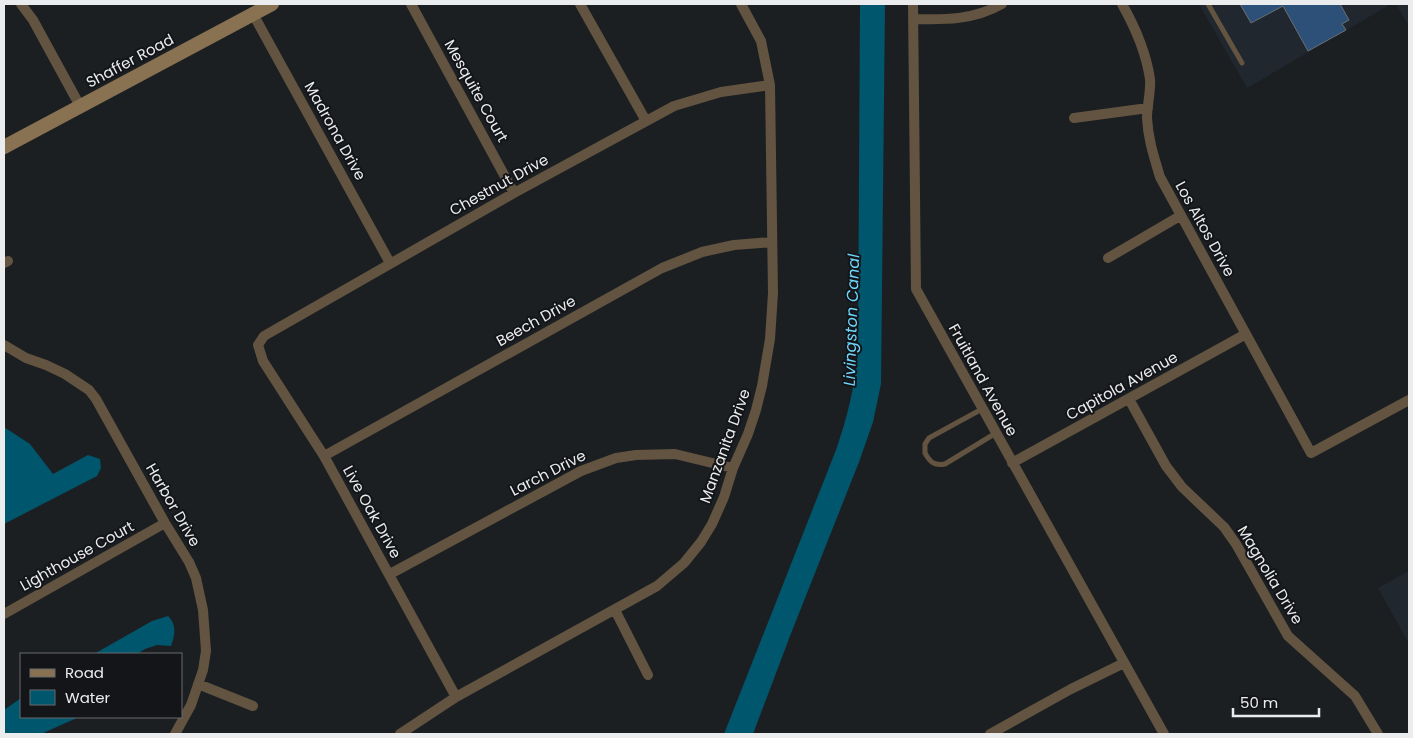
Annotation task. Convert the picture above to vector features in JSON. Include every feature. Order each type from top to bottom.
[{"type":"main road","name":"Shaffer Road","points":[[4,147],[272,4]]},
{"type":"street","points":[[21,4],[33,20],[80,106]]},
{"type":"street","name":"Mesquite Court","points":[[411,4],[514,193]]},
{"type":"street","points":[[580,4],[646,121]]},
{"type":"street","name":"Manzanita Drive","points":[[400,734],[456,697],[657,586],[684,563],[701,542],[712,524],[756,410],[770,339],[773,293],[770,85],[761,41],[741,4]]},
{"type":"street","name":"Fruitland Avenue","points":[[914,4],[916,289],[1164,734]]},
{"type":"street","points":[[913,19],[944,20],[971,17],[1002,4]]},
{"type":"street","name":"Los Altos Drive","points":[[1122,4],[1143,49],[1150,81],[1148,108],[1149,142],[1160,177],[1312,453],[1409,400]]},
{"type":"street","name":"Madrona Drive","points":[[253,14],[390,263]]},
{"type":"street","name":"Chestnut Drive","points":[[258,345],[264,336],[390,263],[674,106],[722,92],[770,85]]},
{"type":"street","points":[[1074,118],[1148,108]]},
{"type":"street","points":[[1108,258],[1180,216]]},
{"type":"street","name":"Beech Drive","points":[[324,456],[662,268],[702,252],[734,245],[772,242]]},
{"type":"street","name":"Capitola Avenue","points":[[1012,463],[1246,334]]},
{"type":"street","name":"Harbor Drive","points":[[4,345],[26,358],[65,374],[89,390],[96,399],[165,523],[189,562],[196,578],[204,610],[206,651],[203,670],[191,705],[175,734]]},
{"type":"street","name":"Live Oak Drive","points":[[258,345],[263,361],[324,456],[456,697]]},
{"type":"street","name":"Magnolia Drive","points":[[1129,399],[1166,466],[1182,487],[1224,527],[1236,544],[1288,636],[1356,696],[1378,734]]},
{"type":"street","name":"Larch Drive","points":[[390,574],[581,471],[607,461],[636,455],[675,454],[733,468]]},
{"type":"street","name":"Lighthouse Court","points":[[4,614],[165,523]]},
{"type":"street","points":[[615,610],[648,675]]},
{"type":"street","points":[[990,734],[1071,689],[1124,663]]},
{"type":"street","points":[[198,684],[253,706]]},
{"type":"lane","points":[[1208,4],[1242,63]]},
{"type":"lane","points":[[982,409],[929,438],[925,444],[925,453],[933,464],[945,464],[996,433]]},
{"type":"shaded area","points":[[1199,4],[1391,4],[1247,88]]},
{"type":"shaded area","points":[[1396,4],[1409,4],[1409,26]]},
{"type":"shaded area","points":[[1409,571],[1409,644],[1378,588]]},
{"type":"water","points":[[860,4],[885,4],[881,384],[873,422],[859,462],[753,734],[724,734],[836,450],[852,390],[858,353]]},
{"type":"water","points":[[4,427],[30,444],[53,474],[88,455],[100,459],[101,468],[97,476],[4,524]]},
{"type":"water","points":[[168,616],[171,619],[174,630],[171,646],[157,645],[139,653],[96,653],[152,621]]},
{"type":"water","points":[[20,699],[20,718],[77,718],[41,734],[4,734],[4,710]]},
{"type":"building","points":[[1240,4],[1340,4],[1349,20],[1342,24],[1346,30],[1308,51],[1283,6],[1251,23]]},
{"type":"water label","name":"Livingston Canal","points":[[851,320]]}]
